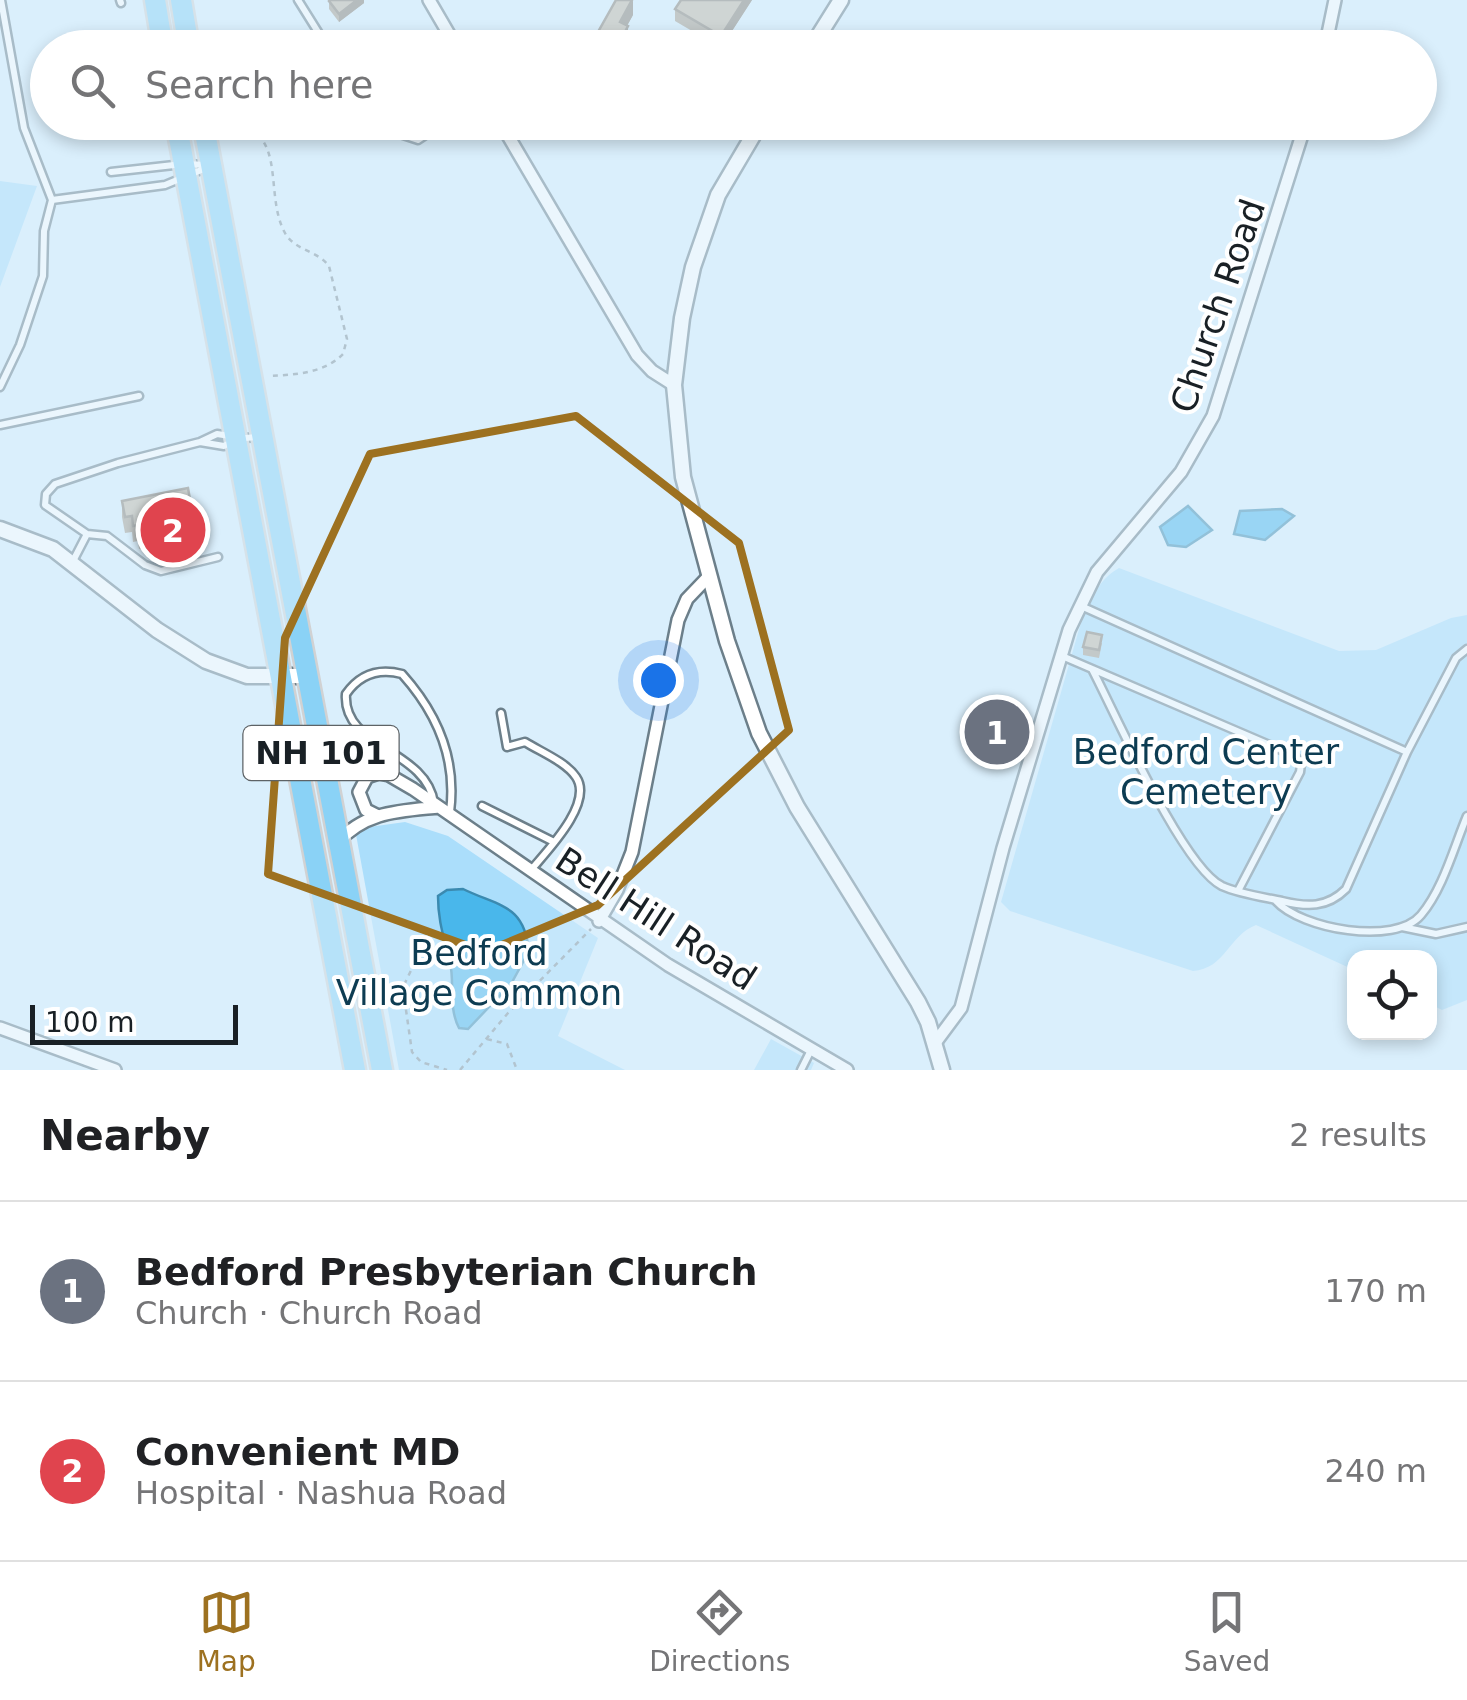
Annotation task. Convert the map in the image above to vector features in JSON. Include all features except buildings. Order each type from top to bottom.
[{"type":"highway","points":[[155,0],[160,30]]},
{"type":"highway","points":[[181,0],[187,30]]},
{"type":"highway","name":"NH 101","points":[[179,140],[355,1070]]},
{"type":"highway","name":"NH 101","points":[[206,140],[382,1070]]},
{"type":"street","points":[[429,0],[446,30]]},
{"type":"street","points":[[823,30],[841,0]]},
{"type":"street","points":[[1329,30],[1335,0]]},
{"type":"street","points":[[511,140],[637,355],[674,385]]},
{"type":"street","points":[[750,140],[728,175],[700,244],[682,318],[674,385],[683,478],[709,576],[759,733],[797,807],[918,1002],[942,1070]]},
{"type":"street","name":"Church Road","points":[[935,1043],[961,1008],[1002,848],[1080,605],[1097,572],[1181,472],[1213,416],[1300,140]]},
{"type":"street","points":[[0,529],[53,549],[190,652],[236,673],[280,678],[308,676]]},
{"type":"street","points":[[599,921],[632,852],[678,620],[687,598],[709,576]]},
{"type":"street","name":"Bell Hill Road","points":[[376,814],[366,810],[359,792],[367,777],[390,775],[668,966],[847,1070]]},
{"type":"street","points":[[338,843],[359,822],[376,814],[441,808]]},
{"type":"street","points":[[0,1028],[115,1070]]},
{"type":"lane","points":[[0,387],[20,345],[43,276],[44,231],[52,200],[24,128],[1,0]]},
{"type":"lane","points":[[298,0],[317,30]]},
{"type":"lane","points":[[52,200],[165,185],[184,171],[211,166]]},
{"type":"lane","points":[[110,172],[184,171],[211,166]]},
{"type":"lane","points":[[0,425],[139,396]]},
{"type":"lane","points":[[218,557],[161,571],[106,536],[86,534],[44,506],[46,494],[55,484],[118,463],[200,442],[224,446],[263,436]]},
{"type":"lane","points":[[72,563],[86,534]]},
{"type":"lane","points":[[1080,605],[1407,752]]},
{"type":"lane","points":[[1092,669],[1178,838],[1212,878],[1238,891],[1315,906],[1337,898],[1346,888],[1407,752],[1456,658],[1467,649]]},
{"type":"lane","points":[[1061,656],[1295,756],[1301,764],[1300,772],[1238,891]]},
{"type":"lane","points":[[380,672],[402,674],[429,706],[444,737],[452,796],[441,808],[424,775],[374,741],[348,714],[346,694],[362,676],[380,672]]},
{"type":"lane","points":[[501,713],[507,746],[525,742],[566,767],[578,778],[581,792],[578,809],[531,871]]},
{"type":"lane","points":[[482,806],[554,842]]},
{"type":"lane","points":[[1402,927],[1420,916],[1431,899],[1467,816]]},
{"type":"lane","points":[[1276,900],[1284,910],[1323,927],[1344,930],[1402,927],[1436,934],[1467,927]]},
{"type":"lane","points":[[801,1070],[811,1049]]},
{"type":"path","points":[[252,378],[297,374],[326,366],[344,354],[347,339],[329,266],[324,259],[295,244],[283,229],[271,164],[262,140]]},
{"type":"path","points":[[460,1070],[549,969],[599,921]]},
{"type":"path","points":[[414,962],[404,996],[412,1052],[420,1062],[447,1070]]},
{"type":"path","points":[[486,1039],[506,1044],[517,1070],[524,1070]]},
{"type":"highlighted area","points":[[576,416],[739,543],[789,730],[598,905],[485,952],[268,874],[285,638],[370,454]]},
{"type":"green space","points":[[0,181],[37,186],[0,287]]},
{"type":"green space","name":"Bedford Center Cemetery","points":[[1119,568],[1339,651],[1376,650],[1467,615],[1467,1000],[1442,1010],[1437,1008],[1437,950],[1347,950],[1347,967],[1256,925],[1239,936],[1213,964],[1193,971],[1010,911],[1001,902],[1080,626],[1090,601]]},
{"type":"green space","name":"Bedford Village Common","points":[[405,822],[448,836],[598,938],[558,1036],[625,1070],[399,1070],[355,829]]},
{"type":"green space","points":[[771,1039],[814,1063],[811,1070],[754,1070]]},
{"type":"water","points":[[1188,506],[1212,530],[1186,547],[1168,545],[1160,527]]},
{"type":"water","points":[[1282,509],[1294,516],[1265,540],[1234,534],[1240,511]]},
{"type":"water","points":[[463,889],[516,915],[529,951],[511,984],[468,1029],[459,1028],[454,1012],[451,970],[438,905],[438,896],[447,890]]},
{"type":"place","name":"Convenient MD","points":[[173,530]]},
{"type":"place","name":"Bedford Presbyterian Church","points":[[997,732]]}]
